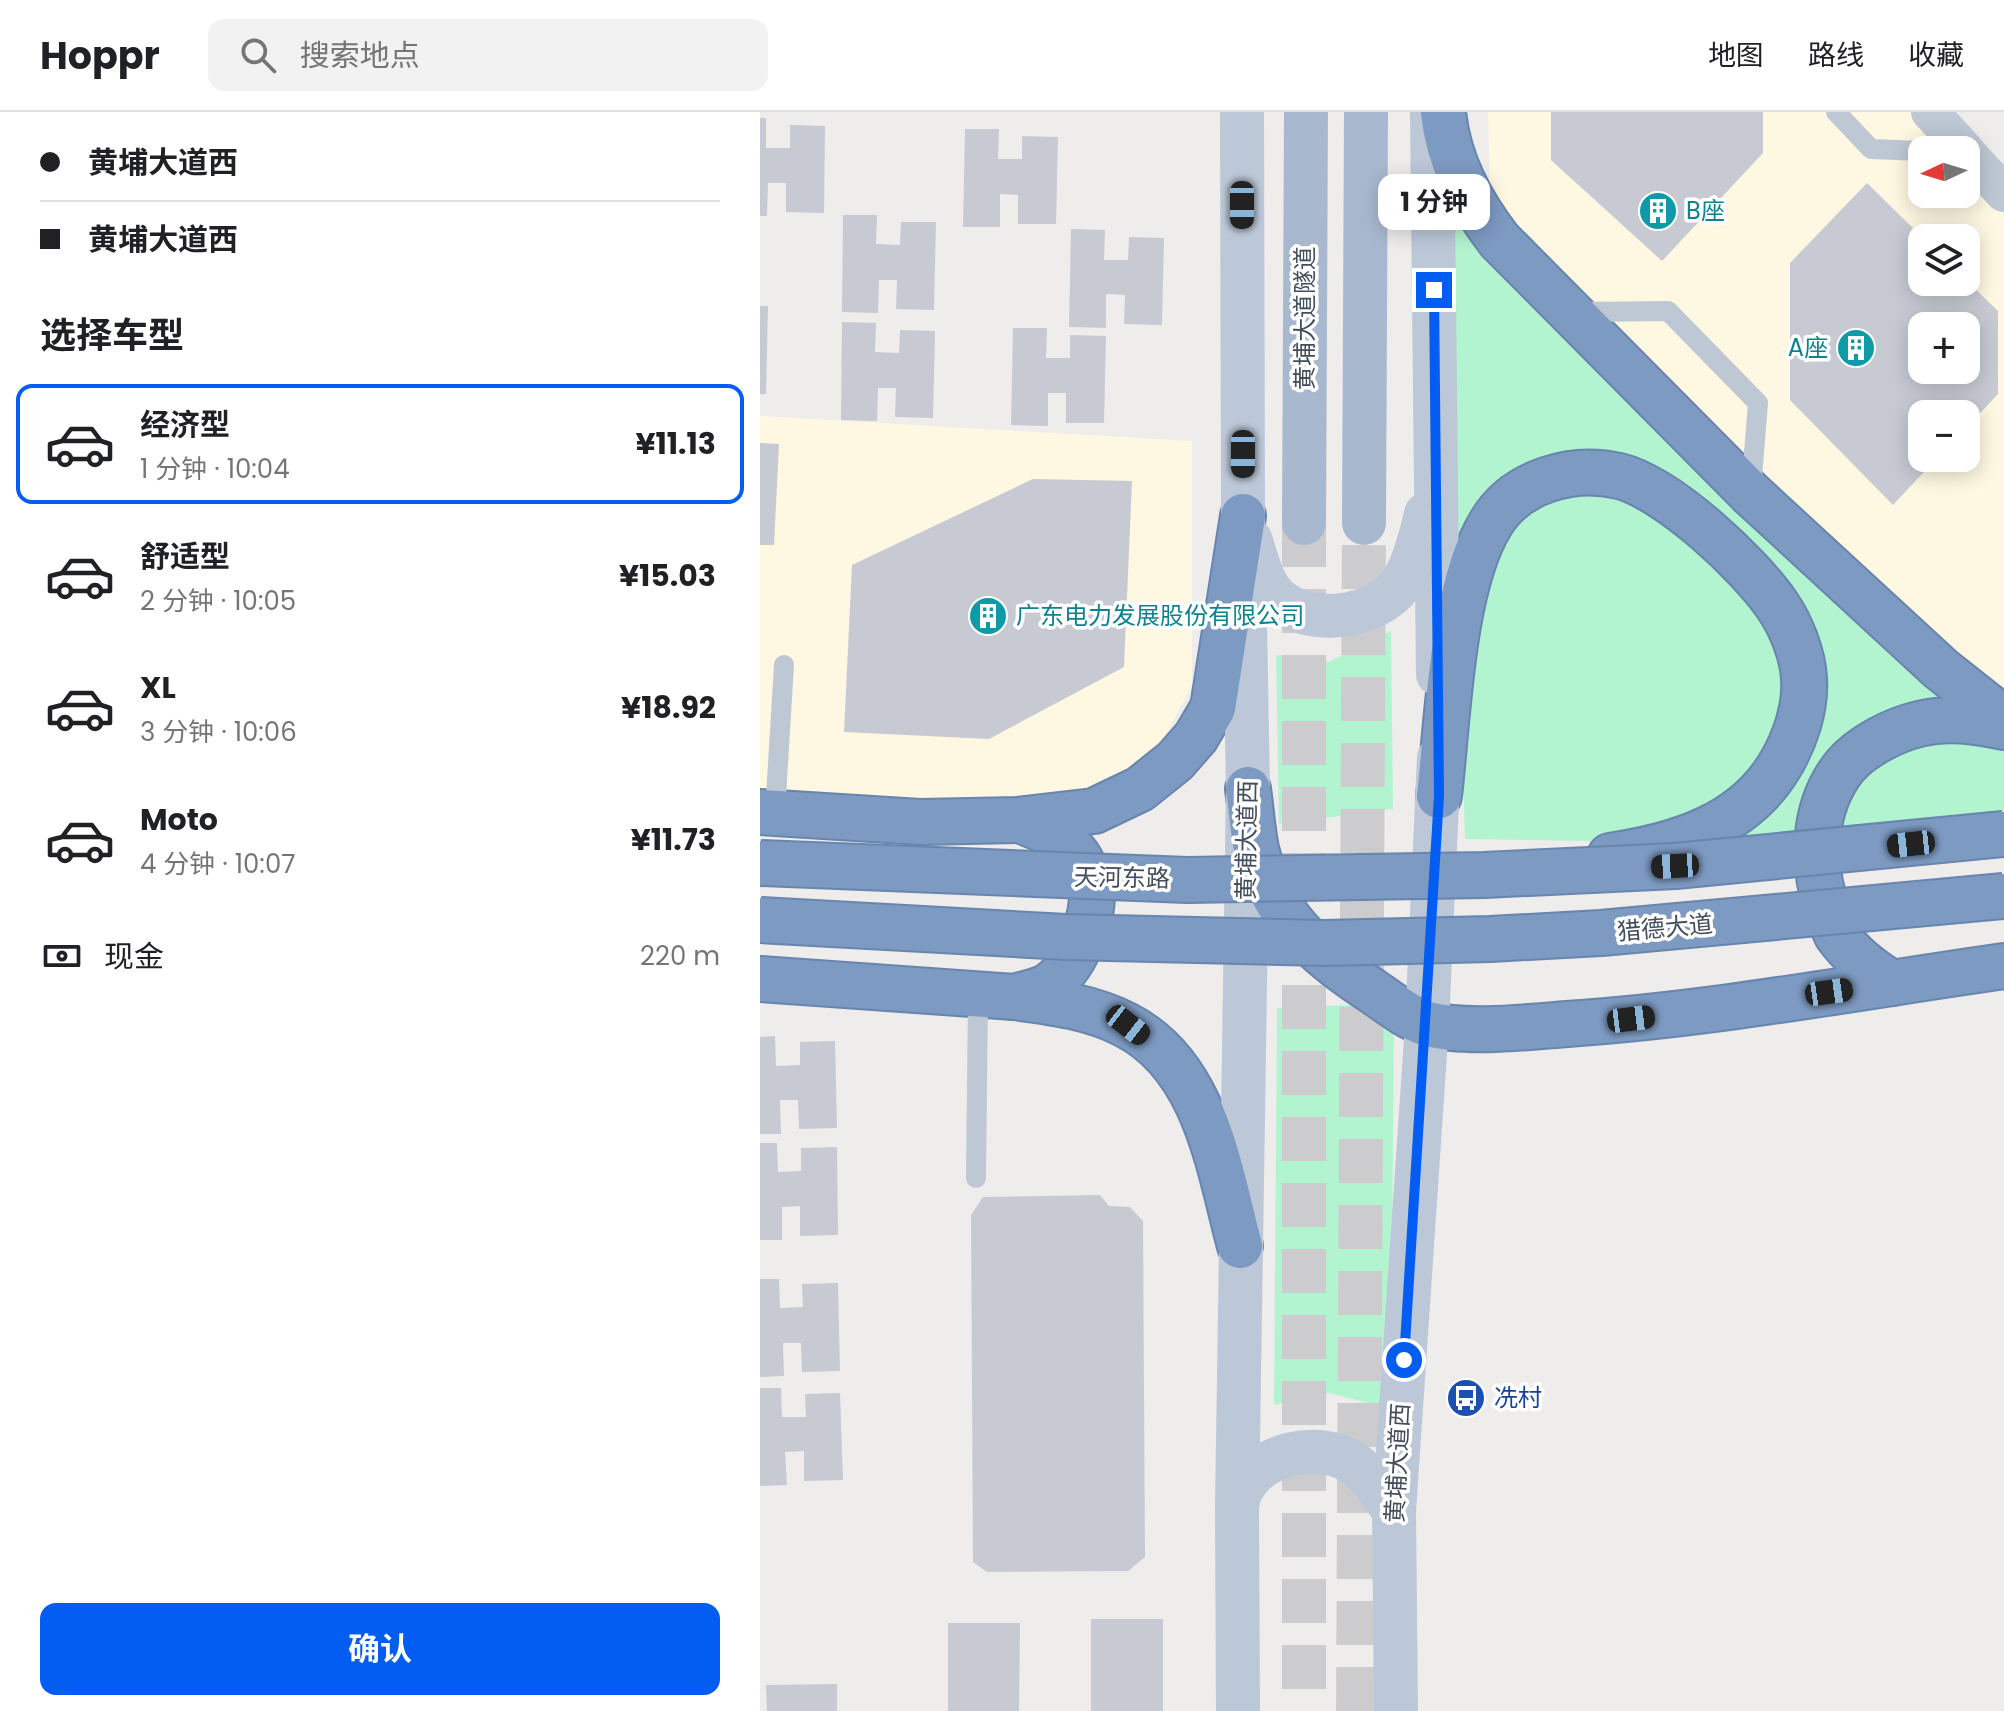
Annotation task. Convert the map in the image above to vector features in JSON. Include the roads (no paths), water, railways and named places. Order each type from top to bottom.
[{"type":"highway","points":[[1443,112],[1459,175],[1474,208],[1499,240],[1751,494],[1941,669],[2004,719]]},
{"type":"highway","points":[[1439,796],[1458,632],[1467,583],[1492,520],[1522,491],[1545,479],[1595,473],[1621,476],[1651,491],[1717,540],[1778,606],[1796,644],[1804,678],[1801,712],[1789,750],[1768,784],[1742,808],[1709,830],[1650,850],[1484,875]]},
{"type":"highway","points":[[767,812],[920,822],[1020,820],[1094,811],[1140,789],[1175,761],[1196,737],[1213,708],[1243,516]]},
{"type":"highway","points":[[1892,983],[1867,968],[1835,932],[1823,897],[1817,872],[1819,821],[1831,790],[1846,765],[1895,732],[1917,724],[1961,719],[2004,727]]},
{"type":"highway","points":[[1248,789],[1256,849],[1268,887],[1284,915],[1339,969],[1427,1024],[1513,1028],[1605,1022],[1704,1011],[2004,966]]},
{"type":"highway","points":[[996,995],[1046,987],[1076,953],[1086,930],[1091,884],[1077,855],[1055,835],[1020,820]]},
{"type":"highway","points":[[1484,875],[1675,866],[2004,834]]},
{"type":"highway","name":"天河东路","points":[[760,863],[1187,880],[1484,875]]},
{"type":"highway","name":"猎德大道","points":[[760,920],[1066,937],[1325,943],[1601,933],[2004,896]]},
{"type":"highway","points":[[760,979],[1056,1002],[1128,1025],[1182,1076],[1201,1108],[1240,1246]]},
{"type":"main road","name":"黄埔大道西","points":[[1238,1711],[1237,1507],[1248,789],[1243,516],[1242,112]]},
{"type":"main road","name":"黄埔大道隧道","points":[[1304,523],[1306,112]]},
{"type":"main road","points":[[1364,523],[1366,112]]},
{"type":"main road","name":"黄埔大道西","points":[[1396,1711],[1394,1511],[1439,796],[1432,112]]},
{"type":"main road","points":[[1243,516],[1263,576],[1274,595],[1288,607],[1316,616],[1370,607],[1391,595],[1402,583],[1416,548],[1437,467]]},
{"type":"main road","points":[[1237,1507],[1241,1490],[1269,1463],[1290,1454],[1316,1451],[1337,1455],[1355,1464],[1394,1511]]},
{"type":"street","points":[[1930,112],[1952,136]]},
{"type":"street","points":[[1980,167],[2004,193]]},
{"type":"lane","points":[[1836,112],[1871,149],[1908,150]]},
{"type":"lane","points":[[1571,312],[1668,311],[1758,403],[1751,494]]},
{"type":"lane","points":[[767,812],[784,665]]},
{"type":"lane","points":[[976,1178],[996,995]]},
{"type":"tunnel","points":[[1304,523],[1304,1711]]},
{"type":"tunnel","points":[[1358,1711],[1364,523]]},
{"type":"place","name":"B座","points":[[1658,211]]},
{"type":"place","name":"A座","points":[[1856,348]]},
{"type":"place","name":"广东电力发展股份有限公司","points":[[988,616]]},
{"type":"place","name":"冼村","points":[[1466,1398]]}]
